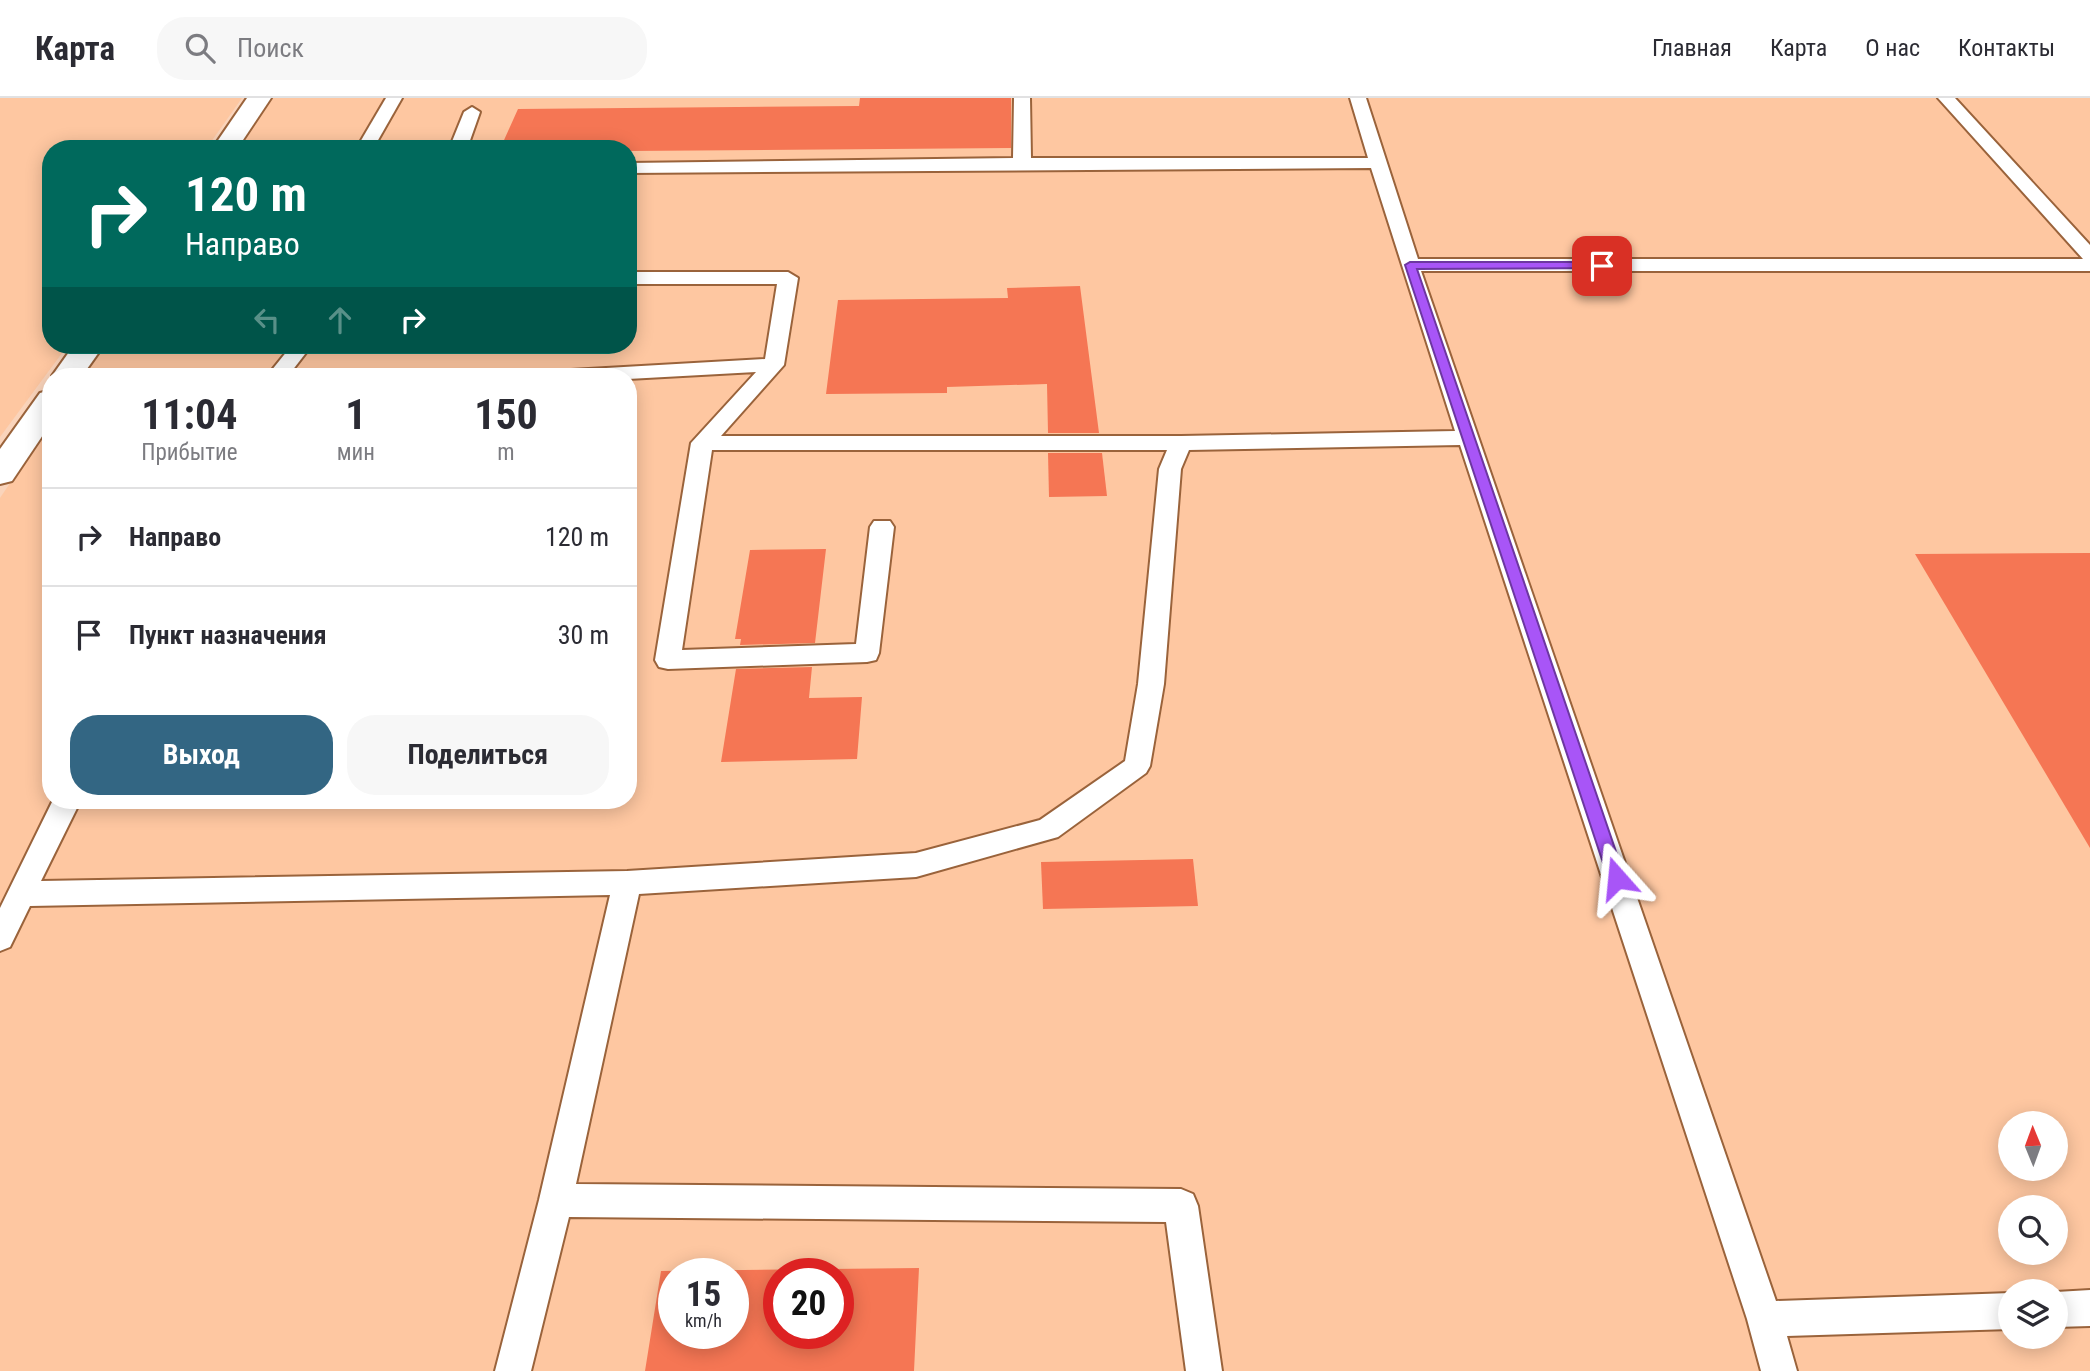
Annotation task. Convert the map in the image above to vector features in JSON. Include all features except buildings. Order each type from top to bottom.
[{"type":"street","points":[[230,140],[259,98]]},
{"type":"street","points":[[2,469],[42,413]]},
{"type":"lane","points":[[369,140],[394,98]]},
{"type":"lane","points":[[1022,98],[1022,163]]},
{"type":"lane","points":[[1358,98],[1410,265],[1765,1319],[1779,1371]]},
{"type":"lane","points":[[1946,98],[2090,256]]},
{"type":"lane","points":[[461,140],[472,112]]},
{"type":"lane","points":[[637,168],[1022,163],[1378,163]]},
{"type":"lane","points":[[1410,265],[2090,265]]},
{"type":"lane","points":[[637,278],[788,278],[774,365],[702,443],[668,660],[867,653],[881,527]]},
{"type":"lane","points":[[283,368],[294,354]]},
{"type":"lane","points":[[637,372],[774,365]]},
{"type":"lane","points":[[702,443],[1181,443],[1469,438]]},
{"type":"lane","points":[[21,894],[627,883],[916,865],[1048,829],[1137,766],[1151,684],[1170,470],[1181,443]]},
{"type":"lane","points":[[0,938],[62,809]]},
{"type":"lane","points":[[513,1371],[556,1200],[627,883]]},
{"type":"lane","points":[[556,1200],[1181,1206],[1204,1371]]},
{"type":"lane","points":[[2068,1309],[2090,1308]]},
{"type":"lane","points":[[1765,1319],[1998,1311]]},
{"type":"shaded area","points":[[0,98],[242,98],[212,140],[42,140],[42,354],[61,354],[51,368],[42,368],[42,380],[0,437]]},
{"type":"shaded area","points":[[271,98],[2090,98],[2090,1371],[0,1371],[0,498],[42,435],[42,809],[637,809],[637,368],[87,368],[97,354],[637,354],[637,140],[242,140]]},
{"type":"route","points":[[1602,266],[1410,265],[1617,878]]}]
